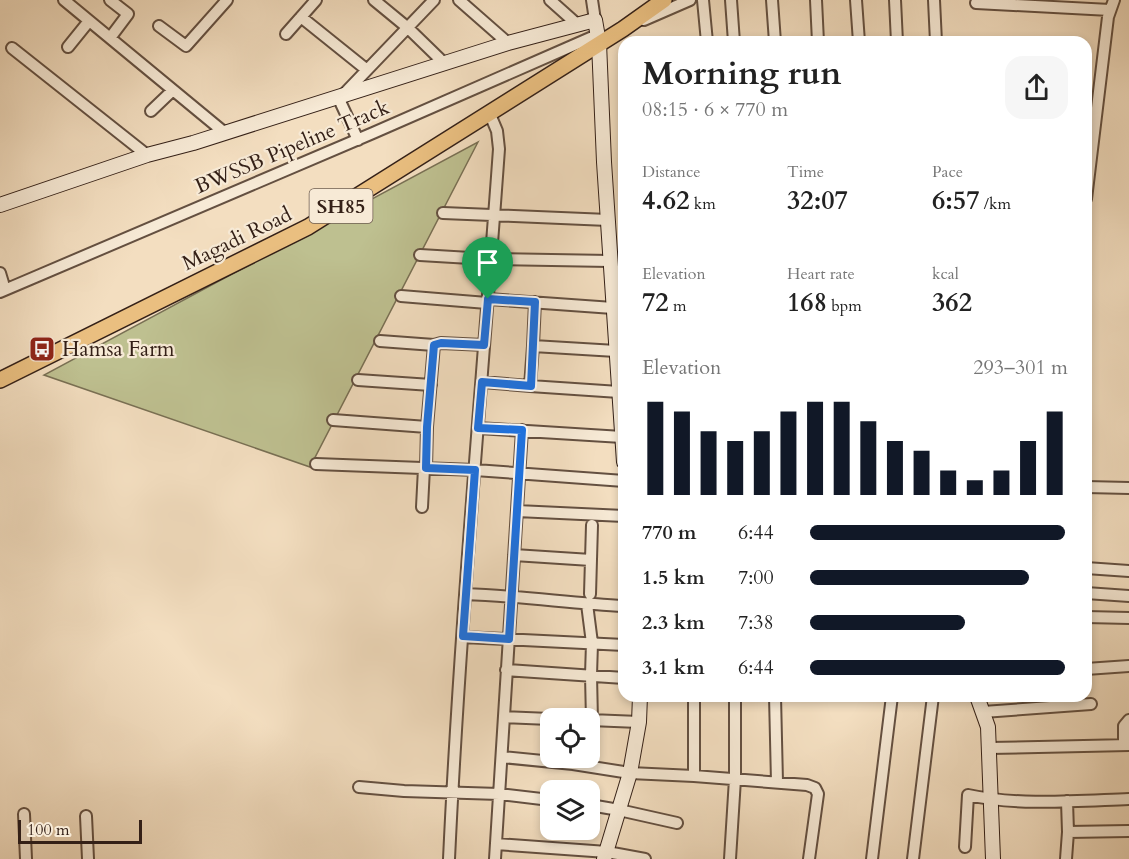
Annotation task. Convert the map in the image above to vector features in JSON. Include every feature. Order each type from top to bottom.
[{"type":"main road","name":"Magadi Road","points":[[0,370],[305,219],[650,0]]},
{"type":"main road","name":"Magadi Road","points":[[0,380],[308,227],[489,112],[597,33],[622,29],[664,0]]},
{"type":"street","points":[[64,0],[79,4],[89,21],[225,133]]},
{"type":"street","points":[[110,0],[128,14],[110,38]]},
{"type":"street","points":[[159,26],[186,46],[228,0]]},
{"type":"street","points":[[286,34],[316,0]]},
{"type":"street","points":[[374,0],[408,28],[444,63]]},
{"type":"street","points":[[340,97],[434,0]]},
{"type":"street","points":[[459,0],[508,43]]},
{"type":"street","points":[[550,0],[578,25],[597,33]]},
{"type":"street","points":[[592,0],[597,33],[618,378]]},
{"type":"street","points":[[622,29],[690,0]]},
{"type":"street","points":[[703,0],[706,36]]},
{"type":"street","points":[[731,0],[734,36]]},
{"type":"street","points":[[772,0],[775,36]]},
{"type":"street","points":[[816,0],[818,36]]},
{"type":"street","points":[[856,0],[859,36]]},
{"type":"street","points":[[895,0],[897,36]]},
{"type":"street","points":[[934,0],[936,36]]},
{"type":"street","points":[[976,3],[1112,5],[1108,17],[1092,149]]},
{"type":"street","points":[[301,17],[367,70]]},
{"type":"street","points":[[68,47],[89,21]]},
{"type":"street","points":[[0,205],[147,155],[225,133],[508,43],[578,25]]},
{"type":"street","name":"BWSSB Pipeline Track","points":[[1,283],[358,140],[597,33]]},
{"type":"street","points":[[12,48],[147,155]]},
{"type":"street","points":[[151,111],[173,90]]},
{"type":"street","points":[[340,97],[358,140]]},
{"type":"street","points":[[449,859],[499,149],[496,131],[489,112]]},
{"type":"street","points":[[443,213],[608,220]]},
{"type":"street","points":[[420,255],[610,261]]},
{"type":"street","points":[[401,296],[614,308]]},
{"type":"street","points":[[531,386],[535,302]]},
{"type":"street","points":[[380,341],[434,345],[441,343],[484,345]]},
{"type":"street","points":[[422,507],[434,345]]},
{"type":"street","points":[[533,346],[616,351]]},
{"type":"street","points":[[358,380],[431,385]]},
{"type":"street","points":[[482,382],[618,392]]},
{"type":"street","points":[[333,420],[427,427]]},
{"type":"street","points":[[478,428],[618,437]]},
{"type":"street","points":[[495,859],[522,430]]},
{"type":"street","points":[[316,464],[475,470],[618,481]]},
{"type":"street","points":[[1092,487],[1129,489]]},
{"type":"street","points":[[517,511],[618,516]]},
{"type":"street","points":[[591,708],[592,643],[589,599],[592,525]]},
{"type":"street","points":[[514,555],[591,560]]},
{"type":"street","points":[[1092,568],[1129,571]]},
{"type":"street","points":[[1092,593],[1129,596]]},
{"type":"street","points":[[466,594],[589,599],[618,605]]},
{"type":"street","points":[[1092,616],[1129,618]]},
{"type":"street","points":[[463,636],[618,645]]},
{"type":"street","points":[[1092,669],[1129,666]]},
{"type":"street","points":[[506,670],[618,677]]},
{"type":"street","points":[[605,855],[630,773],[639,722],[640,702]]},
{"type":"street","points":[[694,702],[694,776]]},
{"type":"street","points":[[730,859],[735,779],[735,702]]},
{"type":"street","points":[[775,702],[777,782]]},
{"type":"street","points":[[872,859],[891,702]]},
{"type":"street","points":[[913,859],[932,702]]},
{"type":"street","points":[[979,702],[988,727],[993,859]]},
{"type":"street","points":[[1016,702],[1091,704]]},
{"type":"street","points":[[504,717],[540,719]]},
{"type":"street","points":[[989,748],[1126,745],[1124,726],[1129,720]]},
{"type":"street","points":[[600,721],[639,722]]},
{"type":"street","points":[[502,757],[584,765],[630,773],[807,785],[815,788],[818,794],[809,859]]},
{"type":"street","points":[[359,787],[499,794],[540,799]]},
{"type":"street","points":[[965,847],[968,795],[991,800],[1066,801],[1129,798]]},
{"type":"street","points":[[1066,801],[1068,832],[1066,859]]},
{"type":"street","points":[[600,807],[677,823]]},
{"type":"street","points":[[24,814],[26,859]]},
{"type":"street","points":[[86,816],[88,859]]},
{"type":"street","points":[[1068,832],[1129,831]]},
{"type":"street","points":[[496,843],[558,854],[645,859]]},
{"type":"green space","points":[[478,142],[310,467],[44,375]]},
{"type":"place","name":"Hamsa Farm","points":[[42,349]]},
{"type":"route","points":[[488,299],[535,302],[531,386],[482,382],[478,428],[522,430],[509,639],[463,636],[475,470],[426,468],[434,345],[441,343],[484,345],[488,299]]}]
